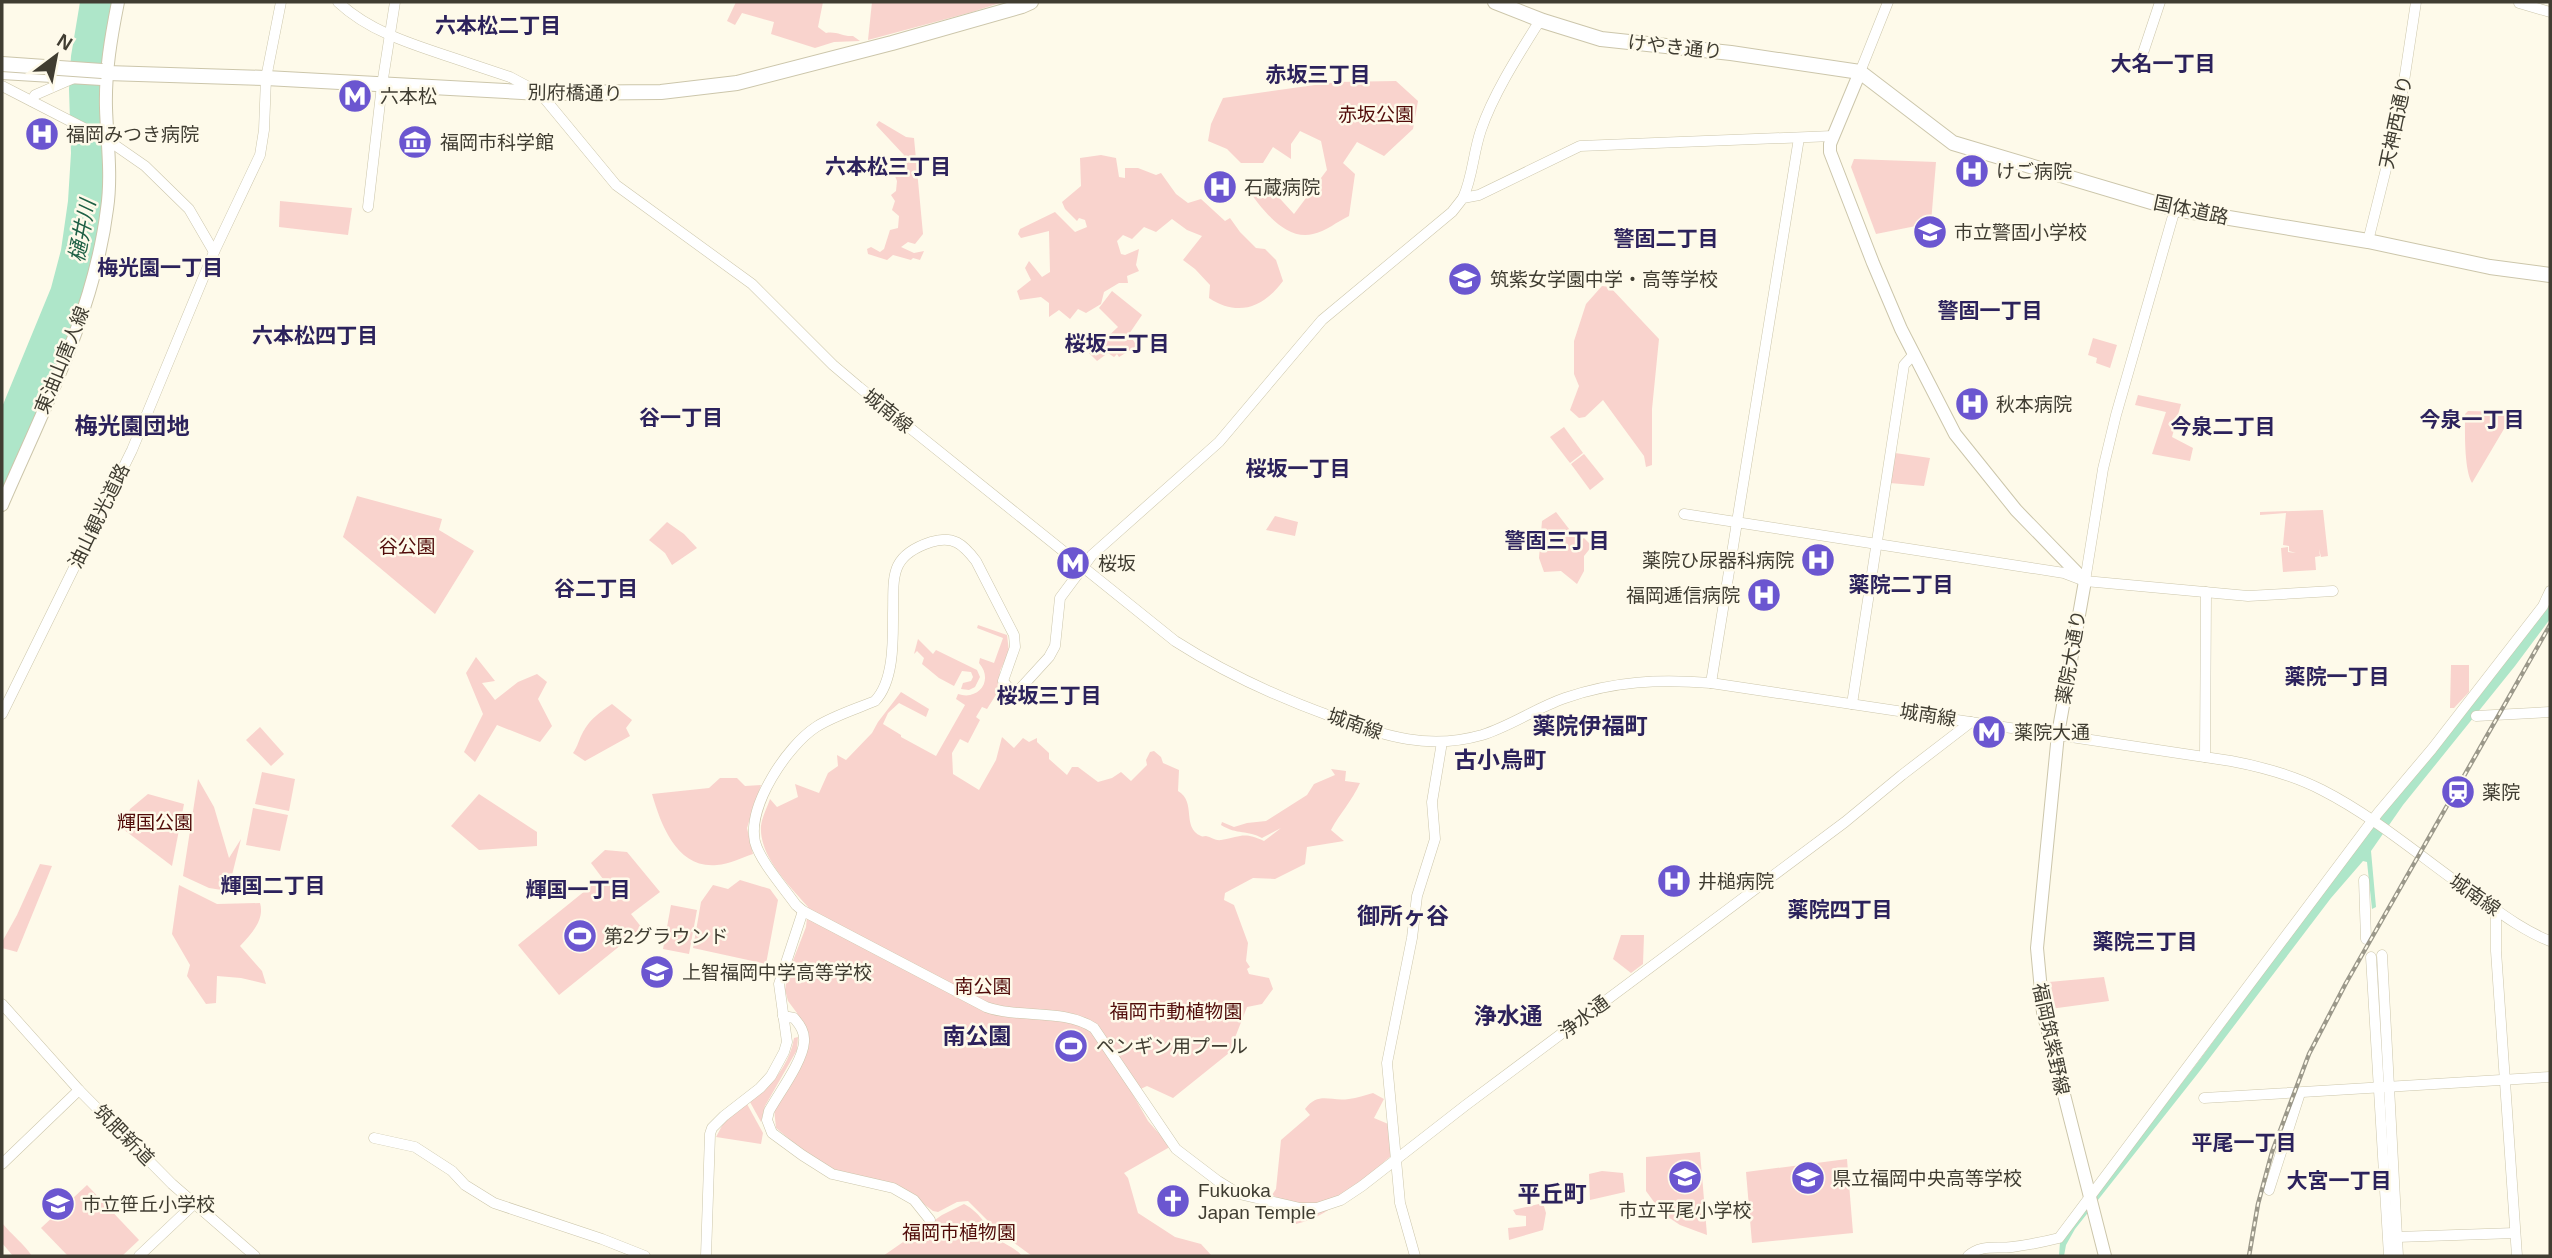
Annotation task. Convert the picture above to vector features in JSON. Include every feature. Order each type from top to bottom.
[{"type":"highway","name":"別府橋通り","points":[[2,72],[77,76],[104,74],[267,78],[540,93],[661,92],[723,86],[892,43],[1031,2]]},
{"type":"highway","name":"けやき通り","points":[[1495,2],[1543,21],[1601,39],[1731,53],[1860,72]]},
{"type":"highway","name":"別府橋通り","points":[[2,64],[77,76]]},
{"type":"highway","name":"国体道路","points":[[1860,72],[1953,144],[2175,209],[2368,241],[2490,267],[2550,275]]},
{"type":"main road","name":"東油山唐人線","points":[[2,505],[63,364],[100,255],[107,208],[108,140],[104,74],[118,2]]},
{"type":"main road","points":[[1860,72],[1833,136],[1830,152],[1872,263],[1955,434],[2016,510],[2085,580]]},
{"type":"main road","name":"薬院大通り","points":[[2058,734],[2085,580]]},
{"type":"main road","name":"福岡筑紫野線","points":[[2058,734],[2036,948],[2037,976],[2043,1012],[2105,1256]]},
{"type":"street","points":[[267,78],[281,2]]},
{"type":"street","name":"城南線","points":[[338,2],[365,22],[389,35],[482,66],[540,93],[616,185],[752,284],[833,365],[1081,568],[1175,642],[1226,673],[1302,706],[1386,736],[1442,742],[1504,727],[1564,699],[1633,681],[1666,679],[1711,682],[2205,757],[2285,774],[2322,790],[2373,822],[2496,910],[2550,941]]},
{"type":"street","points":[[368,206],[395,2]]},
{"type":"street","points":[[1860,72],[1888,2]]},
{"type":"street","points":[[2139,65],[2160,2]]},
{"type":"street","name":"天神西通り","points":[[2368,241],[2398,121],[2416,2]]},
{"type":"street","points":[[2519,3],[2550,12]]},
{"type":"street","points":[[706,1256],[710,1134],[712,1128],[724,1116],[771,1076],[784,1052],[787,1042],[779,984],[803,911],[796,905],[755,843],[753,825],[756,813],[782,762],[804,736],[817,726],[875,701],[882,694],[886,686],[891,643],[893,576],[898,564],[908,554],[940,539],[953,540],[967,550],[976,561],[1014,635],[1015,647],[1003,681],[1011,691],[1024,688],[1055,646],[1060,598],[1081,568],[1123,526],[1219,442],[1322,320],[1443,220],[1463,198],[1470,184],[1480,131],[1534,29],[1543,21]]},
{"type":"street","points":[[32,101],[36,95],[77,76],[70,63]]},
{"type":"street","name":"油山観光道路","points":[[2,714],[132,450],[214,251],[260,155],[267,78]]},
{"type":"street","points":[[2,86],[108,140],[145,166],[190,209],[214,251]]},
{"type":"street","points":[[1463,198],[1479,195],[1580,146],[1833,136]]},
{"type":"street","points":[[1711,682],[1799,138]]},
{"type":"street","points":[[2085,580],[2103,468],[2175,209]]},
{"type":"street","points":[[1852,704],[1904,365],[1914,354]]},
{"type":"street","points":[[1684,514],[2064,573],[2085,580],[2248,596],[2333,591]]},
{"type":"street","points":[[2205,757],[2206,592]]},
{"type":"street","points":[[1968,1256],[1975,1250],[1985,1248],[2010,1248],[2059,1238],[2091,1203],[2373,822],[2543,606],[2550,592]]},
{"type":"street","points":[[2476,716],[2550,712]]},
{"type":"street","name":"浄水通","points":[[803,911],[986,1007],[1000,1012],[1074,1018],[1088,1024],[1099,1034],[1175,1149],[1239,1194],[1300,1208],[1317,1208],[1341,1200],[1395,1160],[1845,822],[1971,722]]},
{"type":"street","points":[[1415,1256],[1400,1203],[1387,1063],[1412,938],[1417,896],[1435,839],[1433,802],[1442,742]]},
{"type":"street","points":[[2364,880],[2366,939]]},
{"type":"street","points":[[2496,910],[2517,1256]]},
{"type":"street","points":[[2382,955],[2389,1256]]},
{"type":"street","points":[[2371,957],[2385,1087],[2398,1256]]},
{"type":"street","name":"筑肥新道","points":[[2,1004],[79,1090],[194,1203],[255,1256]]},
{"type":"street","points":[[783,1016],[794,1018],[802,1027],[805,1041],[801,1054],[769,1111],[767,1120],[772,1133],[832,1174],[892,1188],[914,1200],[930,1220]]},
{"type":"street","points":[[2204,1098],[2550,1077]]},
{"type":"street","points":[[2,1164],[79,1090]]},
{"type":"street","points":[[2269,1190],[2300,1093]]},
{"type":"street","points":[[374,1138],[415,1147],[452,1171],[464,1185],[494,1203],[602,1238],[645,1256]]},
{"type":"street","points":[[139,1256],[194,1203]]},
{"type":"street","points":[[2397,1237],[2515,1233]]},
{"type":"green space","points":[[736,2],[823,2],[818,27],[826,33],[853,36],[860,41],[834,42],[815,48],[771,34],[774,22],[742,13],[735,25],[727,21]]},
{"type":"green space","points":[[872,2],[1003,2],[868,40]]},
{"type":"green space","name":"赤坂公園","points":[[1396,81],[1418,101],[1413,129],[1384,156],[1357,142],[1343,163],[1355,174],[1349,216],[1318,233],[1303,235],[1284,228],[1259,205],[1247,188],[1263,180],[1294,214],[1327,170],[1321,141],[1300,131],[1291,144],[1291,159],[1273,147],[1263,163],[1241,163],[1227,149],[1208,141],[1211,124],[1223,98],[1336,82]]},
{"type":"green space","points":[[879,121],[906,137],[914,138],[923,234],[915,244],[908,242],[901,247],[914,253],[924,251],[920,260],[893,255],[887,260],[868,254],[867,249],[871,247],[880,252],[884,249],[890,230],[898,228],[899,216],[892,210],[895,201],[891,195],[896,191],[897,181],[893,171],[904,155],[876,125]]},
{"type":"green space","points":[[1101,155],[1116,158],[1119,177],[1125,178],[1125,168],[1138,168],[1156,175],[1161,173],[1176,194],[1188,203],[1201,199],[1225,221],[1230,218],[1256,248],[1265,249],[1276,260],[1283,281],[1267,298],[1249,307],[1230,307],[1209,298],[1210,285],[1183,260],[1202,236],[1187,230],[1172,219],[1156,232],[1144,227],[1132,239],[1123,235],[1117,241],[1121,254],[1139,249],[1136,265],[1139,271],[1127,276],[1128,283],[1119,283],[1104,292],[1101,304],[1086,313],[1078,309],[1070,319],[1059,310],[1049,317],[1049,303],[1041,297],[1020,300],[1017,291],[1031,280],[1025,268],[1029,261],[1042,277],[1050,272],[1049,231],[1021,238],[1018,234],[1020,229],[1055,212],[1075,232],[1087,227],[1085,220],[1079,218],[1077,221],[1062,202],[1081,186],[1080,158]]},
{"type":"green space","points":[[1854,159],[1936,162],[1931,223],[1876,234],[1851,167]]},
{"type":"green space","points":[[280,201],[352,208],[348,235],[279,227]]},
{"type":"green space","points":[[1602,286],[1610,287],[1659,339],[1652,409],[1652,465],[1646,467],[1644,456],[1603,400],[1585,417],[1579,418],[1570,410],[1579,386],[1574,374],[1574,341],[1586,304]]},
{"type":"green space","points":[[1112,291],[1142,315],[1129,334],[1137,346],[1119,357],[1117,354],[1114,357],[1108,353],[1097,361],[1089,353],[1098,343],[1096,342],[1100,339],[1103,341],[1118,327],[1099,308]]},
{"type":"green space","points":[[2093,338],[2117,345],[2110,368],[2096,363],[2097,358],[2088,355]]},
{"type":"green space","points":[[2138,395],[2181,404],[2172,437],[2193,448],[2190,461],[2152,454],[2166,412],[2135,405]]},
{"type":"green space","points":[[2468,411],[2508,412],[2511,417],[2472,483],[2466,450],[2465,414]]},
{"type":"green space","points":[[1564,427],[1583,453],[1570,463],[1550,437]]},
{"type":"green space","points":[[1895,453],[1930,458],[1924,486],[1890,483]]},
{"type":"green space","points":[[1584,454],[1604,479],[1590,490],[1571,464]]},
{"type":"green space","name":"谷公園","points":[[357,496],[442,519],[439,530],[474,551],[435,614],[343,537]]},
{"type":"green space","points":[[2323,510],[2328,556],[2321,557],[2319,549],[2320,556],[2315,557],[2316,570],[2283,572],[2281,548],[2288,547],[2288,552],[2296,553],[2289,551],[2289,546],[2283,545],[2286,513],[2260,515],[2260,512]]},
{"type":"green space","points":[[1556,512],[1579,542],[1584,538],[1592,546],[1584,556],[1584,571],[1577,584],[1561,571],[1544,572],[1539,558],[1542,521]]},
{"type":"green space","points":[[1275,516],[1298,522],[1295,536],[1266,530]]},
{"type":"green space","points":[[667,522],[697,548],[672,565],[665,553],[649,540]]},
{"type":"green space","name":"南公園","points":[[978,625],[1007,635],[1009,652],[1000,671],[999,690],[987,709],[982,707],[976,717],[980,720],[968,743],[960,739],[952,753],[953,774],[979,790],[996,760],[1002,737],[1014,748],[1023,738],[1029,742],[1037,738],[1037,742],[1049,753],[1049,759],[1067,775],[1072,767],[1078,767],[1098,782],[1121,772],[1131,781],[1147,765],[1150,752],[1154,751],[1163,763],[1179,770],[1178,791],[1187,801],[1195,832],[1217,840],[1246,835],[1264,841],[1281,828],[1262,838],[1227,828],[1221,825],[1222,822],[1234,827],[1266,821],[1307,795],[1314,784],[1335,775],[1331,769],[1346,771],[1345,781],[1360,783],[1331,830],[1344,841],[1307,847],[1305,864],[1275,879],[1253,878],[1225,893],[1224,900],[1234,905],[1248,943],[1246,961],[1250,967],[1247,969],[1249,974],[1269,978],[1273,989],[1262,1004],[1247,1007],[1229,1053],[1173,1098],[1147,1086],[1132,1093],[1148,1121],[1169,1145],[1124,1173],[1128,1178],[1138,1213],[1175,1237],[1201,1244],[1212,1256],[1032,1256],[998,1231],[968,1201],[957,1202],[938,1212],[933,1211],[888,1183],[833,1169],[807,1154],[776,1128],[774,1108],[805,1053],[797,1013],[788,1001],[785,990],[787,976],[806,927],[808,907],[770,860],[762,838],[763,816],[770,799],[777,807],[798,797],[795,784],[819,793],[828,773],[838,766],[837,755],[846,760],[872,733],[901,692],[929,709],[926,717],[899,703],[888,713],[883,724],[936,756],[965,705],[956,699],[958,694],[972,694],[982,688],[985,676],[979,663],[980,658],[994,663],[1003,638],[977,628]]},
{"type":"green space","points":[[918,639],[933,654],[936,650],[977,670],[980,677],[975,687],[969,690],[961,689],[963,683],[971,681],[971,672],[962,671],[954,686],[922,664],[924,658],[917,651],[914,654]]},
{"type":"green space","points":[[476,657],[495,681],[482,683],[495,700],[518,682],[537,674],[547,682],[538,699],[552,726],[540,742],[497,725],[475,762],[464,752],[483,714],[466,673]]},
{"type":"green space","points":[[2451,665],[2469,665],[2469,692],[2454,708],[2450,708]]},
{"type":"green space","points":[[612,704],[632,720],[626,728],[630,736],[585,761],[573,753],[586,727]]},
{"type":"green space","points":[[260,727],[284,754],[271,766],[246,740]]},
{"type":"green space","points":[[262,772],[295,779],[289,811],[255,804]]},
{"type":"green space","points":[[720,778],[737,778],[745,786],[761,785],[747,828],[753,854],[717,865],[703,864],[691,860],[673,843],[660,819],[652,794],[709,788]]},
{"type":"green space","points":[[198,779],[214,807],[229,858],[241,839],[228,891],[209,888],[183,876]]},
{"type":"green space","name":"輝国公園","points":[[148,794],[184,804],[172,866],[123,829],[130,809]]},
{"type":"green space","points":[[479,794],[537,832],[537,846],[479,850],[451,826]]},
{"type":"green space","points":[[253,808],[288,815],[280,851],[246,845]]},
{"type":"green space","name":"第2グラウンド","points":[[605,850],[627,852],[660,892],[631,914],[642,928],[559,995],[518,945],[601,878],[609,887],[591,863]]},
{"type":"green space","points":[[40,864],[52,866],[17,952],[2,948],[2,942]]},
{"type":"green space","points":[[740,880],[770,889],[778,900],[766,964],[693,948],[701,902],[713,885],[728,889]]},
{"type":"green space","points":[[179,885],[217,904],[260,903],[259,921],[240,946],[262,971],[266,984],[217,976],[216,1003],[206,1004],[187,976],[190,965],[172,934]]},
{"type":"green space","points":[[671,905],[697,910],[689,954],[663,949]]},
{"type":"green space","points":[[1621,935],[1644,935],[1643,964],[1631,973],[1613,959]]},
{"type":"green space","points":[[2104,977],[2109,1001],[2050,1009],[2049,982]]},
{"type":"green space","points":[[798,1037],[797,1050],[765,1106],[761,1122],[750,1102],[784,1066],[794,1038]]},
{"type":"green space","points":[[1373,1093],[1384,1099],[1374,1118],[1393,1126],[1392,1155],[1336,1205],[1296,1224],[1292,1205],[1272,1195],[1276,1189],[1281,1140],[1310,1115],[1305,1109],[1315,1100],[1342,1100]]},
{"type":"green space","points":[[747,1104],[763,1133],[761,1144],[716,1137],[724,1122]]},
{"type":"green space","points":[[1700,1152],[1707,1235],[1680,1225],[1662,1213],[1646,1191],[1646,1157]]},
{"type":"green space","points":[[1847,1159],[1853,1233],[1752,1243],[1746,1172]]},
{"type":"green space","points":[[1602,1171],[1623,1173],[1625,1192],[1590,1200],[1589,1174]]},
{"type":"green space","points":[[87,1185],[139,1240],[122,1256],[68,1256],[41,1228]]},
{"type":"green space","points":[[1543,1203],[1546,1213],[1543,1230],[1509,1240],[1508,1228],[1526,1226],[1526,1216],[1516,1215],[1513,1210]]},
{"type":"green space","name":"福岡市植物園","points":[[964,1204],[1004,1243],[1022,1256],[883,1256],[942,1215]]},
{"type":"green space","points":[[2,1223],[32,1256],[13,1256],[2,1243]]},
{"type":"water","name":"樋井川","points":[[80,2],[115,2],[104,209],[79,313],[2,497],[2,407],[51,288],[61,250],[71,153],[71,56]]},
{"type":"water","points":[[2550,598],[2550,619],[2403,805],[2371,851],[2376,907],[2372,909],[2367,862],[2363,861],[2331,898],[2075,1229],[2066,1245],[2064,1256],[2059,1256],[2060,1242],[2198,1062],[2383,812],[2482,693]]},
{"type":"railway","points":[[2249,1256],[2258,1204],[2272,1152],[2309,1054],[2346,983],[2550,625]]},
{"type":"place","name":"六本松","points":[[355,96]]},
{"type":"place","name":"福岡みつき病院","points":[[42,134]]},
{"type":"place","name":"福岡市科学館","points":[[415,142]]},
{"type":"place","name":"けご病院","points":[[1972,171]]},
{"type":"place","name":"石蔵病院","points":[[1220,187]]},
{"type":"place","name":"市立警固小学校","points":[[1930,232]]},
{"type":"place","name":"筑紫女学園中学・高等学校","points":[[1465,279]]},
{"type":"place","name":"秋本病院","points":[[1972,404]]},
{"type":"place","name":"薬院ひ尿器科病院","points":[[1818,560]]},
{"type":"place","name":"桜坂","points":[[1073,563]]},
{"type":"place","name":"福岡逓信病院","points":[[1764,595]]},
{"type":"place","name":"薬院大通","points":[[1989,732]]},
{"type":"place","name":"薬院","points":[[2458,792]]},
{"type":"place","name":"井槌病院","points":[[1674,881]]},
{"type":"place","name":"第2グラウンド","points":[[580,936]]},
{"type":"place","name":"上智福岡中学高等学校","points":[[657,972]]},
{"type":"place","name":"ペンギン用プール","points":[[1071,1046]]},
{"type":"place","name":"市立平尾小学校","points":[[1685,1177]]},
{"type":"place","name":"県立福岡中央高等学校","points":[[1808,1178]]},
{"type":"place","name":"Fukuoka Japan Temple","points":[[1173,1201]]},
{"type":"place","name":"市立笹丘小学校","points":[[58,1204]]},
{"type":"district","name":"六本松二丁目","points":[[498,25]]},
{"type":"district","name":"大名一丁目","points":[[2163,63]]},
{"type":"district","name":"赤坂三丁目","points":[[1318,74]]},
{"type":"district","name":"六本松三丁目","points":[[888,166]]},
{"type":"district","name":"警固二丁目","points":[[1666,238]]},
{"type":"district","name":"梅光園一丁目","points":[[160,267]]},
{"type":"district","name":"警固一丁目","points":[[1990,310]]},
{"type":"district","name":"六本松四丁目","points":[[315,335]]},
{"type":"district","name":"桜坂二丁目","points":[[1117,343]]},
{"type":"district","name":"谷一丁目","points":[[681,417]]},
{"type":"district","name":"今泉一丁目","points":[[2472,419]]},
{"type":"district","name":"梅光園団地","points":[[132,426]]},
{"type":"district","name":"今泉二丁目","points":[[2223,426]]},
{"type":"district","name":"桜坂一丁目","points":[[1298,468]]},
{"type":"district","name":"警固三丁目","points":[[1557,540]]},
{"type":"district","name":"薬院二丁目","points":[[1901,584]]},
{"type":"district","name":"谷二丁目","points":[[596,588]]},
{"type":"district","name":"薬院一丁目","points":[[2337,676]]},
{"type":"district","name":"桜坂三丁目","points":[[1049,695]]},
{"type":"district","name":"薬院伊福町","points":[[1590,726]]},
{"type":"district","name":"古小烏町","points":[[1500,760]]},
{"type":"district","name":"輝国二丁目","points":[[273,885]]},
{"type":"district","name":"輝国一丁目","points":[[578,889]]},
{"type":"district","name":"薬院四丁目","points":[[1840,909]]},
{"type":"district","name":"御所ヶ谷","points":[[1403,916]]},
{"type":"district","name":"薬院三丁目","points":[[2145,941]]},
{"type":"district","name":"浄水通","points":[[1508,1016]]},
{"type":"district","name":"南公園","points":[[977,1036]]},
{"type":"district","name":"平尾一丁目","points":[[2244,1142]]},
{"type":"district","name":"大宮一丁目","points":[[2339,1180]]},
{"type":"district","name":"平丘町","points":[[1552,1194]]},
{"type":"park label","name":"福岡市動植物園","points":[[1176,1011]]}]
